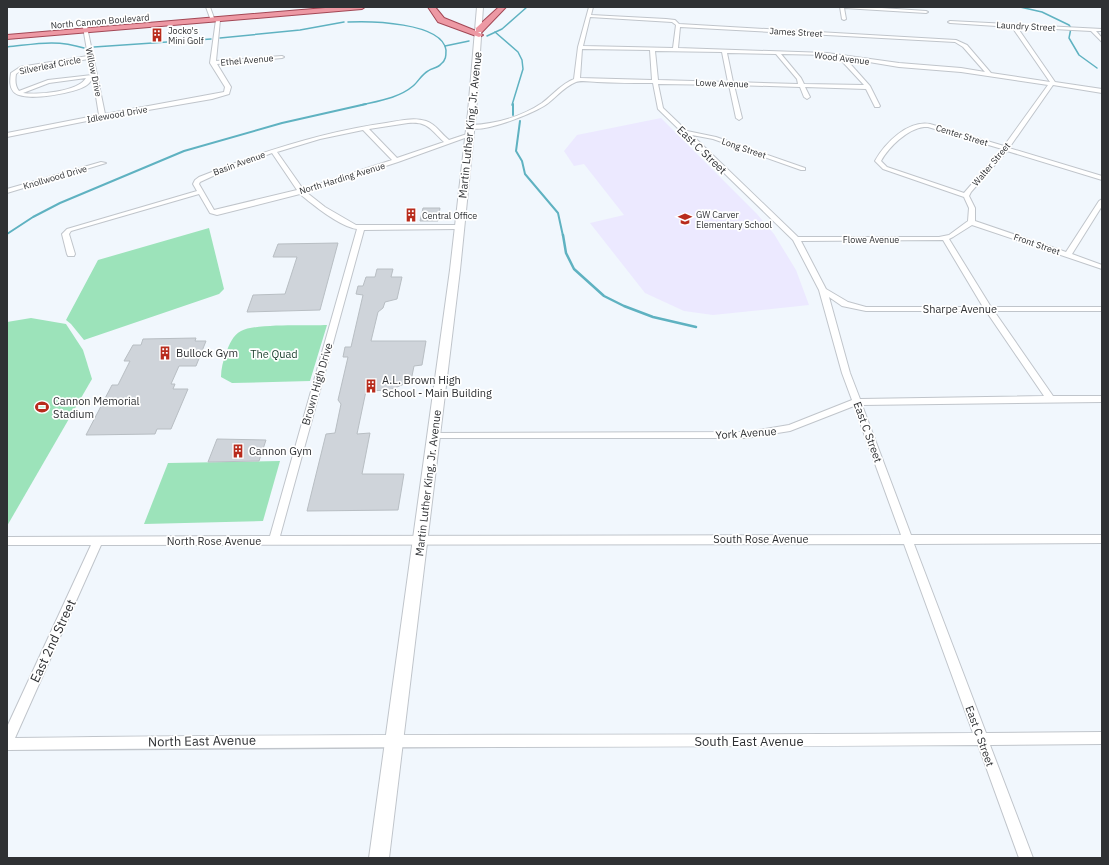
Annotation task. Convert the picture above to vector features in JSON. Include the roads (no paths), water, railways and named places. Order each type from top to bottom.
[{"type":"main road","name":"North Cannon Boulevard","points":[[215,18],[323,7]]},
{"type":"main road","name":"North Cannon Boulevard","points":[[7,37],[215,18],[362,7]]},
{"type":"main road","points":[[430,7],[439,19],[479,33],[503,7]]},
{"type":"main road","name":"Martin Luther King, Jr. Avenue","points":[[379,858],[396,741],[471,131],[480,7]]},
{"type":"main road","points":[[447,23],[461,24],[480,19]]},
{"type":"main road","name":"North Cannon Boulevard","points":[[7,34],[85,29]]},
{"type":"street","points":[[208,7],[215,18],[213,63]]},
{"type":"street","points":[[577,80],[580,47],[590,7]]},
{"type":"street","points":[[842,7],[844,18]]},
{"type":"street","points":[[846,7],[926,12]]},
{"type":"street","name":"James Street","points":[[588,16],[666,20],[678,24],[956,41],[965,46],[990,75]]},
{"type":"street","name":"Laundry Street","points":[[950,22],[1102,30]]},
{"type":"street","points":[[675,50],[678,24]]},
{"type":"street","points":[[1014,26],[1052,79],[1052,84]]},
{"type":"street","name":"Willow Drive","points":[[85,29],[91,56],[92,76],[102,110],[102,116]]},
{"type":"street","points":[[1092,29],[1102,41]]},
{"type":"street","name":"Wood Avenue","points":[[580,47],[778,54],[820,54],[899,65],[957,70],[1102,91]]},
{"type":"street","name":"East C Street","points":[[652,50],[655,81],[660,108],[796,239],[824,290],[846,373],[856,402],[1026,858]]},
{"type":"street","points":[[724,52],[739,118]]},
{"type":"street","points":[[778,54],[799,79],[807,98]]},
{"type":"street","name":"Silverleaf Circle","points":[[91,56],[17,70],[14,73],[12,83],[18,93],[26,95],[45,94],[79,87],[86,83],[92,76]]},
{"type":"street","points":[[840,56],[868,87],[877,106]]},
{"type":"street","name":"Ethel Avenue","points":[[213,63],[282,57]]},
{"type":"street","name":"Idlewood Drive","points":[[7,135],[227,93],[228,87],[213,63]]},
{"type":"street","points":[[18,93],[48,82],[92,76]]},
{"type":"street","name":"North Harding Avenue","points":[[200,192],[212,212],[226,212],[269,198],[302,191],[396,161],[447,142],[471,131],[530,112],[542,105],[564,86],[577,80]]},
{"type":"street","name":"Lowe Avenue","points":[[577,80],[868,87]]},
{"type":"street","name":"Walter Street","points":[[971,222],[973,214],[969,200],[966,196],[968,191],[1006,148],[1052,84]]},
{"type":"street","name":"Basin Avenue","points":[[200,192],[196,184],[201,178],[273,151],[364,127],[407,122],[423,122],[431,125],[447,142]]},
{"type":"street","name":"Center Street","points":[[966,196],[885,168],[878,161],[880,156],[898,139],[913,128],[922,125],[934,126],[1102,178]]},
{"type":"street","points":[[364,127],[396,161]]},
{"type":"street","name":"Long Street","points":[[684,132],[714,138],[803,169]]},
{"type":"street","points":[[273,151],[296,185],[302,191],[354,227],[459,227]]},
{"type":"street","name":"Knollwood Drive","points":[[7,191],[103,163]]},
{"type":"street","points":[[71,254],[65,234],[69,230],[200,192]]},
{"type":"street","points":[[1068,255],[1102,201]]},
{"type":"street","points":[[971,222],[946,238],[988,309],[1050,399]]},
{"type":"street","name":"Front Street","points":[[971,222],[1102,267]]},
{"type":"street","name":"Brown High Drive","points":[[274,540],[361,228]]},
{"type":"street","name":"Flowe Avenue","points":[[796,239],[946,238]]},
{"type":"street","name":"Sharpe Avenue","points":[[824,290],[845,304],[866,309],[1102,309]]},
{"type":"street","name":"York Avenue","points":[[434,436],[746,435],[790,428],[850,403],[856,402],[1102,399]]},
{"type":"street","name":"South Rose Avenue","points":[[421,540],[1102,539]]},
{"type":"street","name":"North Rose Avenue","points":[[7,541],[98,542],[421,540]]},
{"type":"street","name":"East 2nd Street","points":[[7,742],[98,542]]},
{"type":"street","name":"South East Avenue","points":[[396,741],[742,741],[1102,738]]},
{"type":"street","name":"North East Avenue","points":[[7,742],[396,741]]},
{"type":"waterway","points":[[495,32],[502,29],[527,7]]},
{"type":"waterway","points":[[1020,7],[1042,12],[1069,25],[1071,28],[1069,38],[1079,55],[1097,68]]},
{"type":"waterway","points":[[220,38],[300,30],[344,22]]},
{"type":"waterway","points":[[348,22],[387,23],[419,29],[432,34],[442,41],[446,50],[444,61],[426,72],[407,90],[388,98],[361,105]]},
{"type":"waterway","points":[[487,36],[495,32]]},
{"type":"waterway","points":[[495,32],[518,52],[522,60],[523,69],[512,105]]},
{"type":"waterway","points":[[94,47],[211,39]]},
{"type":"waterway","points":[[445,46],[469,41]]},
{"type":"waterway","points":[[7,47],[55,43],[74,45],[84,48]]},
{"type":"waterway","points":[[7,234],[33,217],[60,203],[184,151],[282,123],[366,104]]},
{"type":"waterway","points":[[513,104],[513,115]]},
{"type":"waterway","points":[[520,121],[516,151],[522,161],[525,174],[558,213],[563,236]]},
{"type":"waterway","points":[[563,235],[566,253],[574,269],[604,296],[624,306],[653,317],[696,327]]},
{"type":"place","name":"Jocko's Mini Golf","points":[[157,35]]},
{"type":"place","name":"Central Office","points":[[411,215]]},
{"type":"place","name":"GW Carver Elementary School","points":[[685,219]]},
{"type":"place","name":"Bullock Gym","points":[[165,353]]},
{"type":"place","name":"A.L. Brown High School - Main Building","points":[[371,386]]},
{"type":"place","name":"Cannon Memorial Stadium","points":[[42,407]]},
{"type":"place","name":"Cannon Gym","points":[[238,451]]},
{"type":"park label","name":"The Quad","points":[[274,354]]}]
